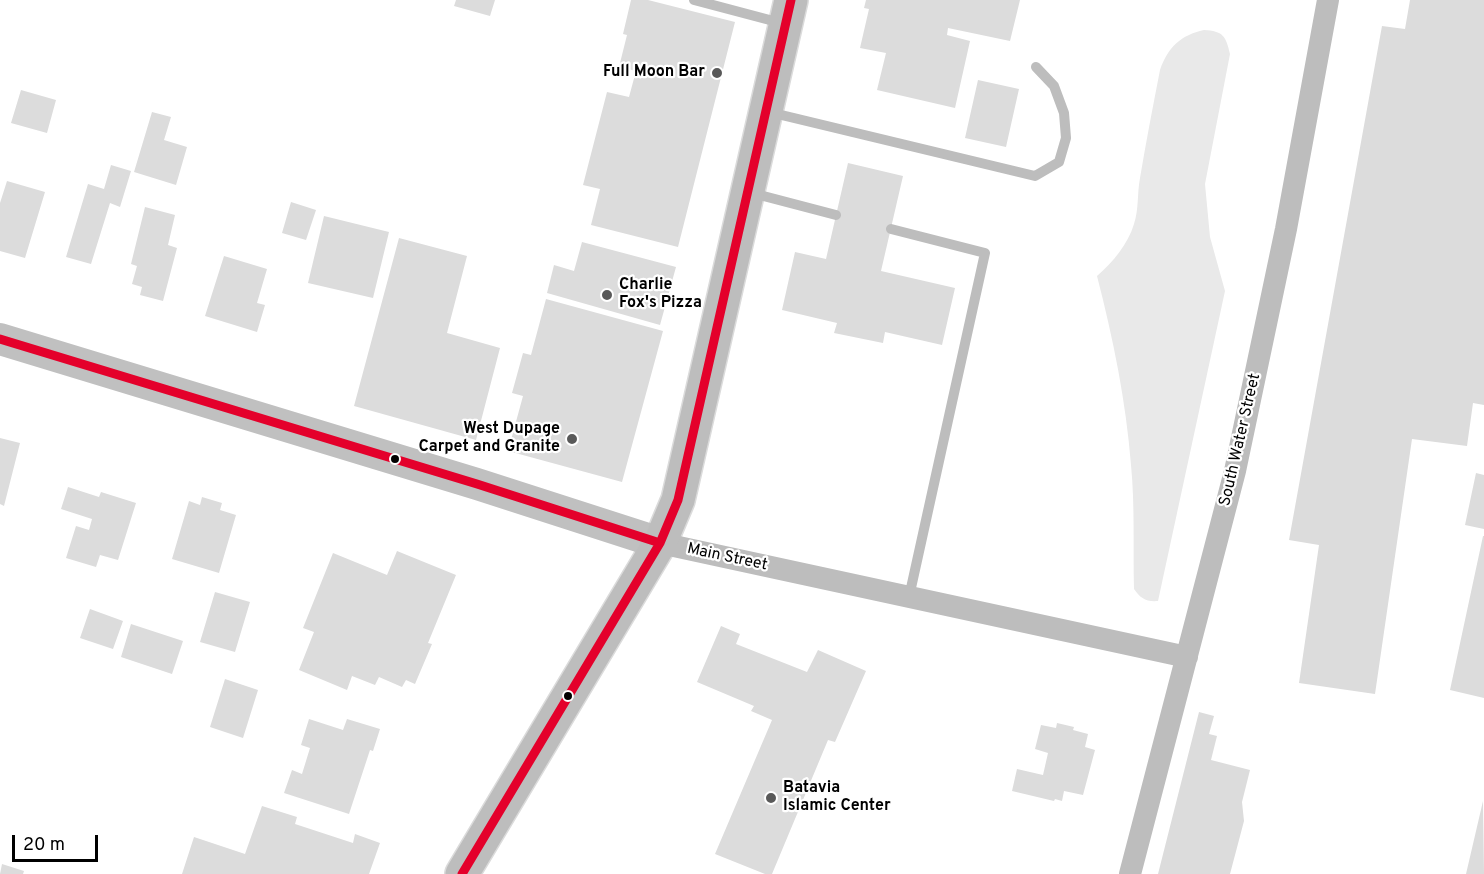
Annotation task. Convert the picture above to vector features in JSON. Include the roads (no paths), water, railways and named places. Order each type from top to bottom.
[{"type":"main road","points":[[462,874],[660,543],[678,500],[788,12]]},
{"type":"main road","name":"Main Street","points":[[0,339],[477,483],[660,543]]},
{"type":"street","name":"South Water Street","points":[[1130,874],[1235,471],[1286,229],[1328,0]]},
{"type":"street","name":"Main Street","points":[[660,543],[1187,657]]},
{"type":"lane","points":[[694,0],[788,12]]},
{"type":"lane","points":[[766,111],[1035,176],[1059,162],[1066,138],[1064,113],[1054,86],[1036,67]]},
{"type":"lane","points":[[747,192],[836,215]]},
{"type":"lane","points":[[891,229],[986,253],[909,597]]},
{"type":"place","name":"Full Moon Bar","points":[[717,73]]},
{"type":"place","name":"Charlie Fox's Pizza","points":[[607,295]]},
{"type":"place","name":"West Dupage Carpet and Granite","points":[[572,439]]},
{"type":"place","name":"Batavia Islamic Center","points":[[771,798]]}]
